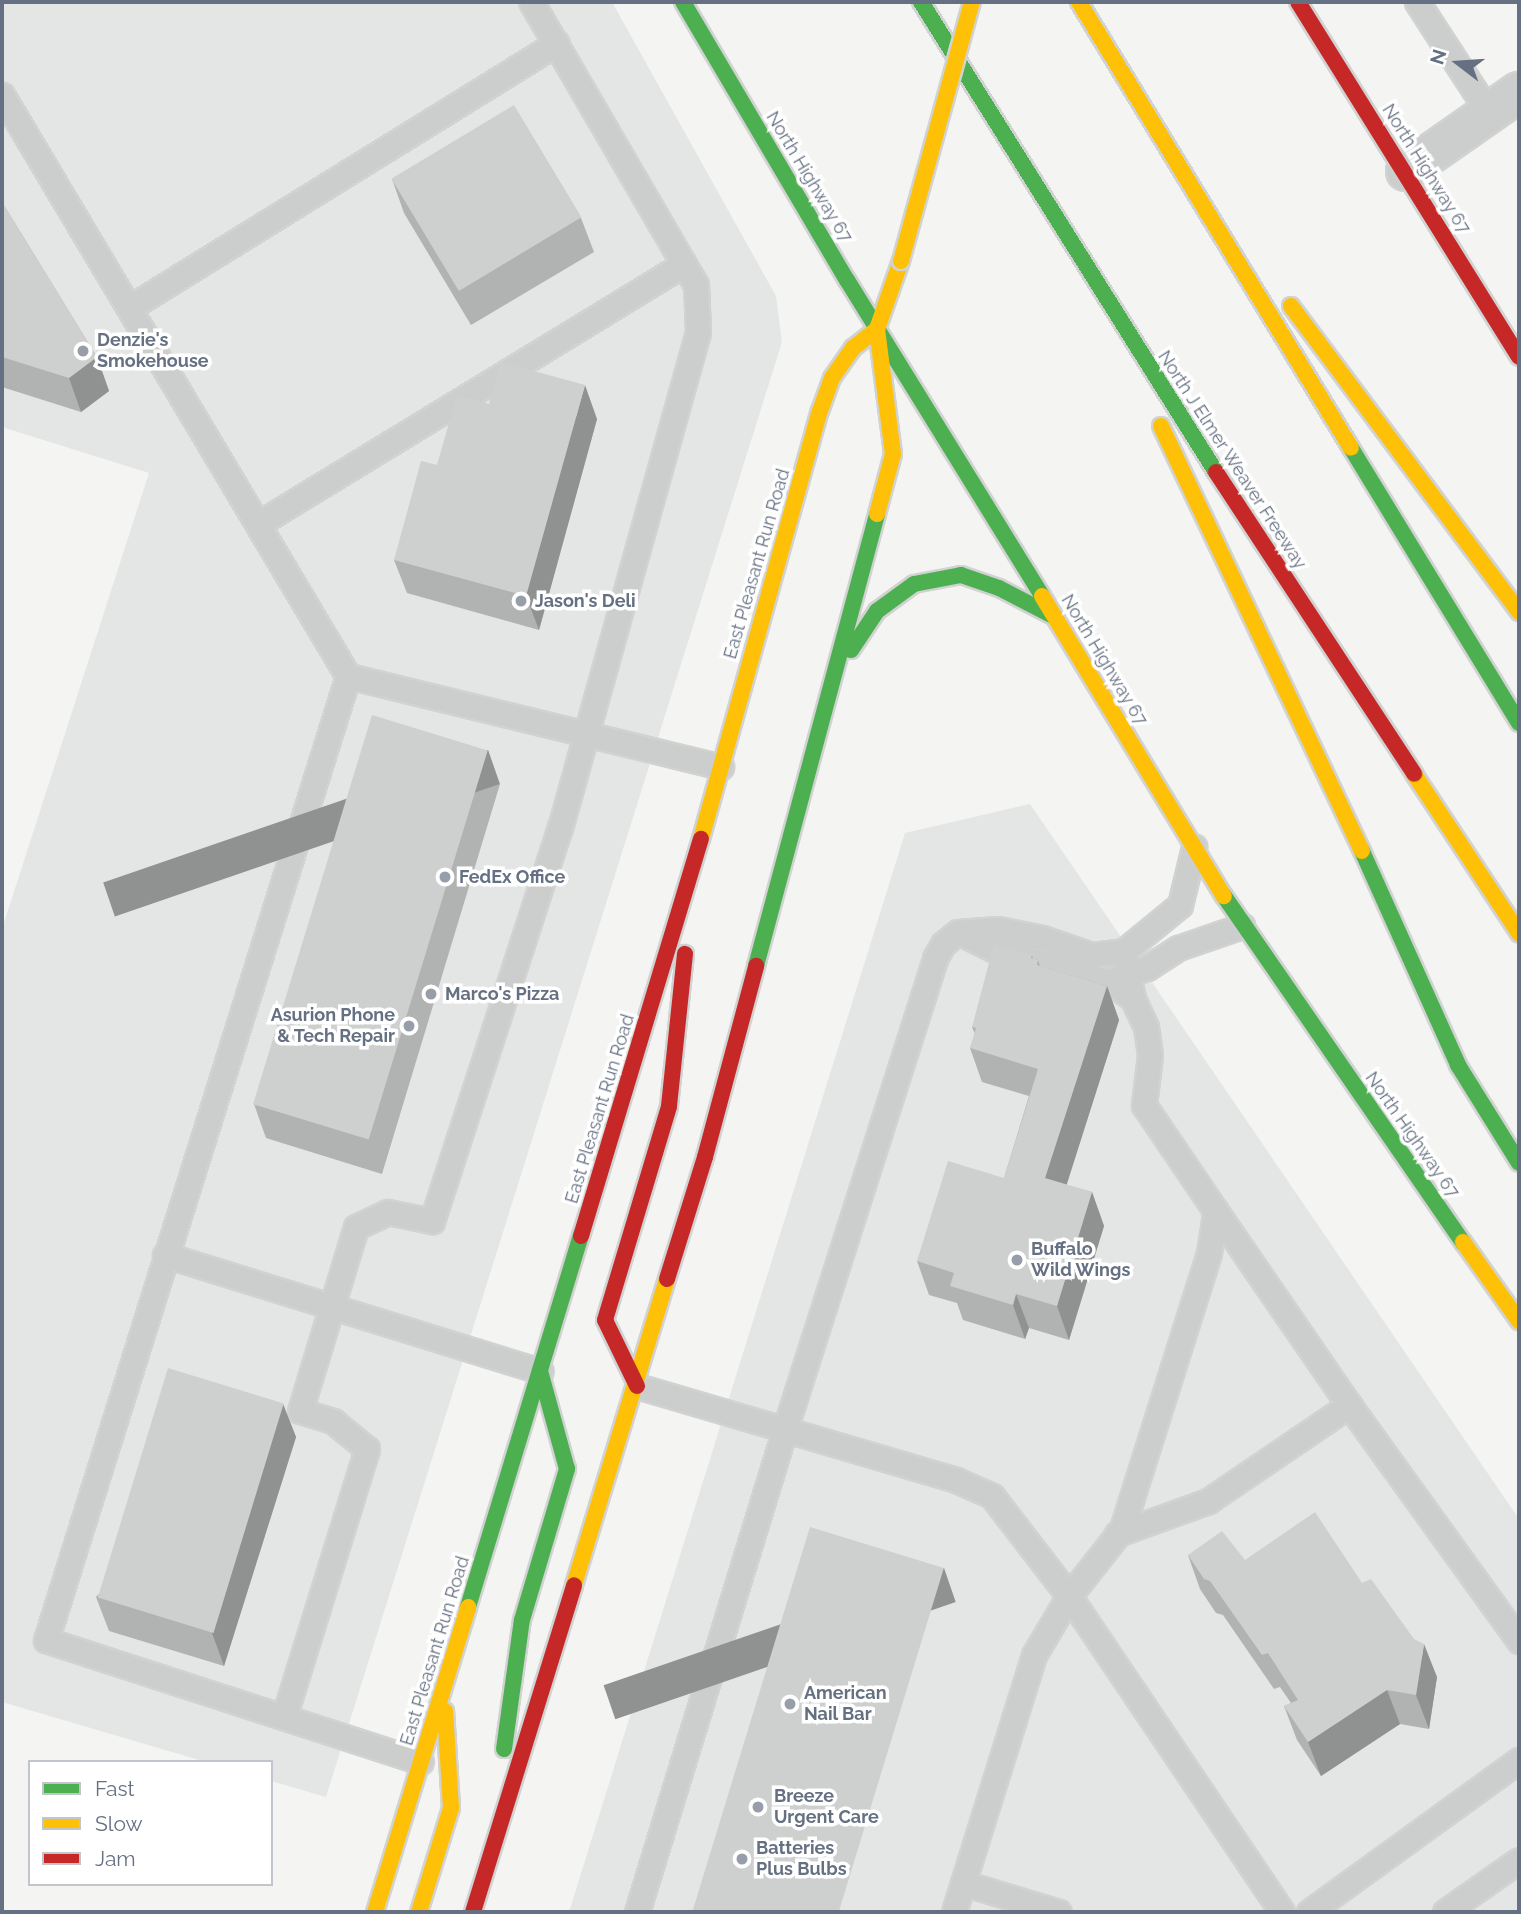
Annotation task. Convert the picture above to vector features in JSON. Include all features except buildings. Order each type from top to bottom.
[{"type":"main road","name":"North Highway 67","points":[[683,2],[877,329],[1242,926],[1519,1321]]},
{"type":"main road","name":"North J Elmer Weaver Freeway","points":[[920,2],[1192,436],[1519,933]]},
{"type":"main road","points":[[472,1912],[637,1386],[708,1144],[835,676],[893,454],[877,329],[901,261],[972,2]]},
{"type":"main road","points":[[1079,2],[1519,723]]},
{"type":"main road","name":"North Highway 67","points":[[1298,2],[1406,171],[1519,357]]},
{"type":"main road","points":[[1144,107],[1250,251]]},
{"type":"main road","points":[[1084,263],[1143,389]]},
{"type":"main road","points":[[1283,295],[1519,612]]},
{"type":"main road","name":"East Pleasant Run Road","points":[[375,1912],[694,865],[820,411],[832,378],[853,348],[877,329]]},
{"type":"main road","points":[[1155,414],[1347,816],[1458,1065],[1519,1163]]},
{"type":"main road","points":[[835,676],[877,611],[914,584],[961,575],[999,588],[1055,617]]},
{"type":"main road","points":[[637,1386],[605,1320],[669,1106],[694,865]]},
{"type":"main road","points":[[489,1862],[522,1620],[567,1469],[540,1371]]},
{"type":"main road","points":[[419,1912],[451,1808],[443,1688]]},
{"type":"street","points":[[1406,171],[1504,103]]},
{"type":"lane","points":[[284,1717],[368,1449],[333,1422],[300,1411],[356,1227],[388,1212],[432,1221],[560,828],[698,332],[696,285],[531,2]]},
{"type":"lane","points":[[1420,3],[1504,103]]},
{"type":"lane","points":[[129,309],[557,43]]},
{"type":"lane","points":[[2,95],[348,676],[721,767]]},
{"type":"lane","points":[[258,524],[684,264]]},
{"type":"lane","points":[[348,676],[46,1640],[421,1762]]},
{"type":"lane","points":[[637,1912],[785,1429],[935,958],[943,944],[958,932],[998,929],[1042,939],[1092,956],[1124,951],[1180,905],[1194,847]]},
{"type":"lane","points":[[958,932],[993,949],[1120,978],[1147,968],[1178,948],[1242,926]]},
{"type":"lane","points":[[1124,951],[1120,978],[1146,1027],[1150,1055],[1144,1105],[1349,1405],[1519,1641]]},
{"type":"lane","points":[[954,1912],[1034,1655],[1069,1596],[1122,1529],[1209,1253],[1215,1210]]},
{"type":"lane","points":[[165,1255],[540,1371]]},
{"type":"lane","points":[[637,1386],[956,1480],[992,1496],[1069,1596],[1282,1912]]},
{"type":"lane","points":[[1117,1535],[1208,1501],[1349,1405]]},
{"type":"lane","points":[[1309,1912],[1519,1760]]},
{"type":"lane","points":[[1445,1912],[1519,1860]]},
{"type":"lane","points":[[963,1883],[1059,1912]]},
{"type":"shaded area","points":[[2,2],[612,2],[776,296],[782,342],[326,1797],[273,1782],[273,1760],[199,1760],[2,1702],[2,929],[149,473],[2,427]]},
{"type":"shaded area","points":[[1030,804],[1519,1519],[1519,1912],[569,1912],[905,833]]},
{"type":"traffic: fast","points":[[683,2],[847,280],[1042,596]]},
{"type":"traffic: fast","points":[[921,2],[1216,472]]},
{"type":"traffic: fast","points":[[1351,448],[1519,723]]},
{"type":"traffic: fast","points":[[756,966],[877,514]]},
{"type":"traffic: fast","points":[[851,650],[877,611],[914,584],[961,575],[999,588],[1055,617]]},
{"type":"traffic: fast","points":[[1362,851],[1458,1065],[1519,1163]]},
{"type":"traffic: fast","points":[[1224,896],[1463,1242]]},
{"type":"traffic: fast","points":[[468,1607],[581,1236]]},
{"type":"traffic: fast","points":[[504,1749],[522,1620],[567,1469],[540,1371]]},
{"type":"traffic: slow","points":[[901,261],[972,2]]},
{"type":"traffic: slow","points":[[1079,2],[1351,448]]},
{"type":"traffic: slow","points":[[877,514],[893,454],[877,329],[901,261]]},
{"type":"traffic: slow","points":[[1291,306],[1519,612]]},
{"type":"traffic: slow","points":[[701,839],[820,411],[832,378],[853,348],[877,329]]},
{"type":"traffic: slow","points":[[1161,426],[1362,851]]},
{"type":"traffic: slow","points":[[1042,596],[1224,896]]},
{"type":"traffic: slow","points":[[1414,774],[1519,933]]},
{"type":"traffic: slow","points":[[1463,1242],[1519,1321]]},
{"type":"traffic: slow","points":[[574,1585],[667,1279]]},
{"type":"traffic: slow","points":[[375,1912],[468,1607]]},
{"type":"traffic: slow","points":[[419,1912],[451,1808],[445,1711]]},
{"type":"traffic: jam","points":[[1298,2],[1519,357]]},
{"type":"traffic: jam","points":[[1216,472],[1414,774]]},
{"type":"traffic: jam","points":[[581,1236],[701,839]]},
{"type":"traffic: jam","points":[[637,1386],[605,1320],[669,1106],[685,954]]},
{"type":"traffic: jam","points":[[667,1279],[705,1157],[756,966]]},
{"type":"traffic: jam","points":[[473,1912],[574,1585]]},
{"type":"place","name":"Denzie's Smokehouse","points":[[83,351]]},
{"type":"place","name":"Jason's Deli","points":[[521,601]]},
{"type":"place","name":"FedEx Office","points":[[445,877]]},
{"type":"place","name":"Marco's Pizza","points":[[431,994]]},
{"type":"place","name":"Asurion Phone & Tech Repair","points":[[409,1026]]},
{"type":"place","name":"Buffalo Wild Wings","points":[[1017,1260]]},
{"type":"place","name":"American Nail Bar","points":[[790,1704]]},
{"type":"place","name":"Breeze Urgent Care","points":[[758,1807]]},
{"type":"place","name":"Batteries Plus Bulbs","points":[[742,1859]]}]
